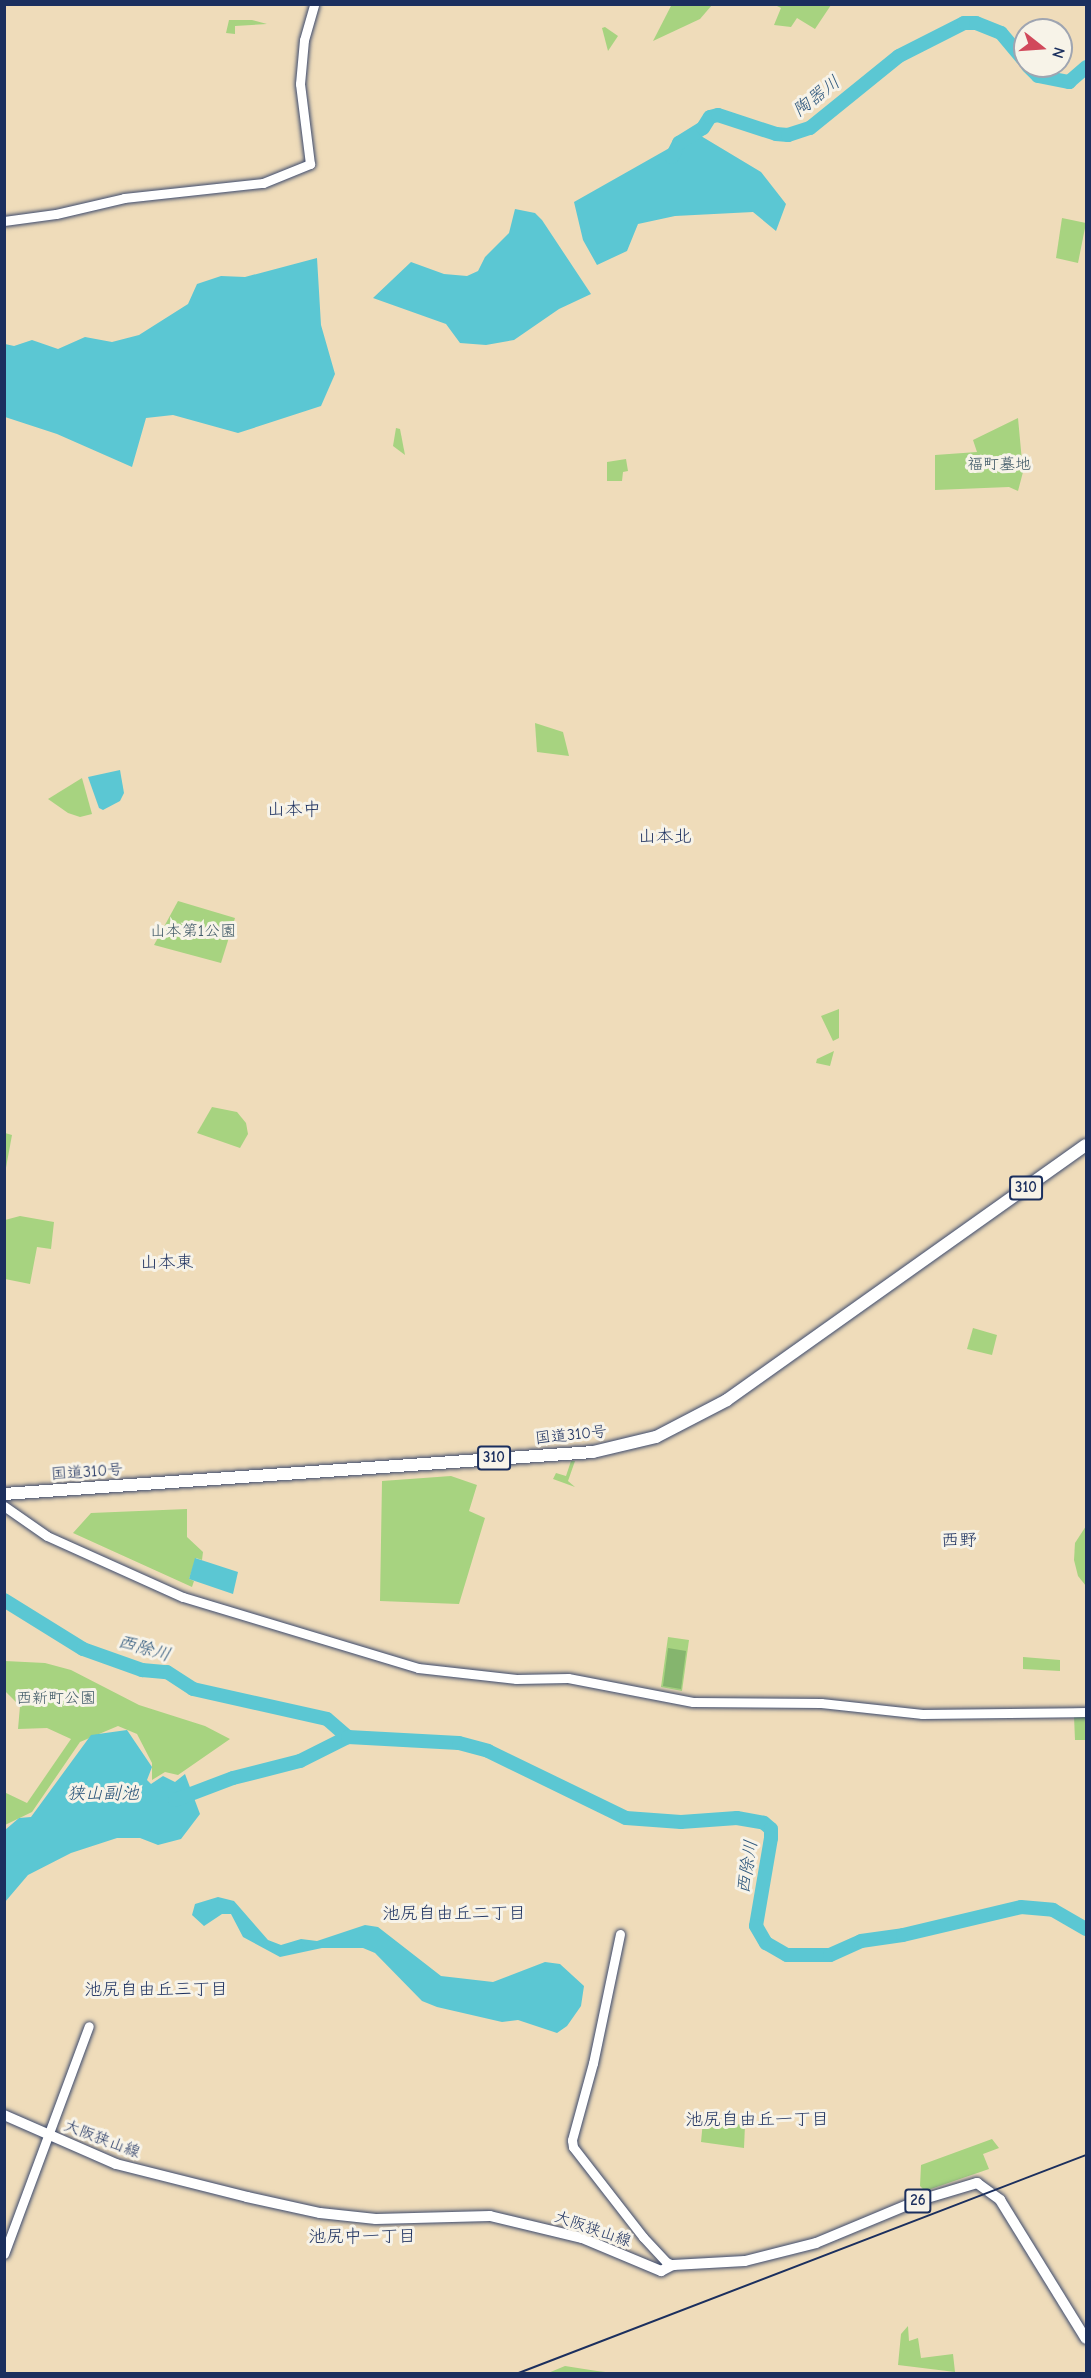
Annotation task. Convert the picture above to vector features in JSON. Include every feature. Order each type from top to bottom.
[{"type":"highway","name":"国道310号","points":[[4,1494],[592,1452],[656,1437],[727,1400],[1086,1145]]},
{"type":"main road","name":"大阪狭山線","points":[[4,2115],[116,2164],[320,2213],[424,2220],[490,2216],[582,2238],[661,2271],[674,2265],[745,2261],[816,2243],[917,2201],[977,2182],[996,2194],[1086,2339]]},
{"type":"street","points":[[4,221],[134,196],[263,183],[310,164],[300,84],[304,40],[314,4]]},
{"type":"street","points":[[4,1506],[47,1536],[183,1597],[418,1668],[516,1679],[568,1678],[693,1702],[821,1703],[922,1714],[1086,1712]]},
{"type":"street","points":[[620,1934],[593,2063],[572,2140],[573,2147],[643,2237],[666,2262],[674,2265]]},
{"type":"street","points":[[4,2254],[89,2026]]},
{"type":"green space","points":[[672,4],[712,5],[700,19],[653,41]]},
{"type":"green space","points":[[775,5],[831,5],[815,29],[797,18],[791,27],[774,25],[781,8]]},
{"type":"green space","points":[[229,20],[252,20],[267,24],[235,26],[235,34],[226,33]]},
{"type":"green space","points":[[605,27],[618,36],[608,51],[602,28]]},
{"type":"green space","points":[[1062,218],[1086,223],[1078,263],[1056,258]]},
{"type":"green space","name":"福町墓地","points":[[1018,418],[1023,472],[1018,491],[1009,487],[935,490],[935,455],[977,452],[973,440]]},
{"type":"green space","points":[[396,428],[400,429],[405,455],[393,446]]},
{"type":"green space","points":[[626,459],[628,471],[623,472],[622,481],[607,481],[607,462]]},
{"type":"green space","points":[[535,723],[563,732],[569,756],[537,752]]},
{"type":"green space","points":[[82,778],[92,814],[80,817],[68,813],[48,799]]},
{"type":"green space","name":"山本第1公園","points":[[178,901],[235,918],[221,963],[154,945]]},
{"type":"green space","points":[[839,1009],[839,1038],[833,1041],[821,1016]]},
{"type":"green space","points":[[834,1051],[830,1066],[816,1063],[817,1059]]},
{"type":"green space","points":[[212,1107],[237,1112],[246,1123],[248,1134],[240,1148],[197,1133]]},
{"type":"green space","points":[[4,1133],[12,1135],[5,1173]]},
{"type":"green space","points":[[20,1216],[54,1222],[51,1249],[37,1247],[30,1284],[5,1279],[5,1220]]},
{"type":"green space","points":[[973,1328],[997,1335],[992,1355],[967,1349]]},
{"type":"green space","points":[[571,1461],[575,1461],[568,1481],[575,1487],[553,1479],[556,1473],[566,1476]]},
{"type":"green space","points":[[451,1476],[477,1485],[469,1511],[485,1518],[459,1604],[380,1601],[382,1481]]},
{"type":"green space","points":[[187,1509],[187,1537],[203,1552],[202,1560],[196,1558],[189,1579],[194,1581],[192,1587],[73,1533],[91,1513]]},
{"type":"green space","points":[[1086,1526],[1086,1586],[1078,1576],[1074,1560],[1075,1543]]},
{"type":"green space","points":[[668,1637],[689,1640],[682,1691],[661,1687]]},
{"type":"green space","points":[[668,1648],[686,1651],[681,1689],[663,1686]]},
{"type":"green space","points":[[1023,1657],[1060,1660],[1060,1671],[1023,1669]]},
{"type":"green space","name":"西新町公園","points":[[5,1661],[45,1663],[71,1670],[139,1705],[205,1726],[230,1739],[178,1775],[165,1772],[152,1780],[152,1763],[137,1734],[118,1726],[80,1742],[32,1812],[5,1825],[4,1792],[27,1803],[71,1739],[47,1728],[18,1729],[20,1706],[5,1691]]},
{"type":"green space","points":[[1074,1716],[1086,1716],[1086,1740],[1075,1740]]},
{"type":"green space","points":[[703,2121],[745,2125],[744,2148],[701,2142]]},
{"type":"green space","points":[[992,2139],[999,2148],[983,2154],[989,2169],[925,2191],[920,2186],[921,2165]]},
{"type":"green space","points":[[908,2326],[909,2341],[918,2338],[921,2358],[953,2354],[955,2372],[898,2365],[901,2334]]},
{"type":"green space","points":[[565,2366],[597,2371],[614,2373],[548,2373]]},
{"type":"water","points":[[696,133],[761,172],[786,204],[776,231],[753,212],[675,216],[638,224],[627,251],[597,265],[583,240],[574,202]]},
{"type":"water","points":[[515,209],[535,213],[542,220],[591,294],[559,309],[514,340],[486,345],[460,343],[446,324],[373,298],[411,262],[444,274],[467,276],[478,271],[485,257],[509,233]]},
{"type":"water","points":[[317,258],[321,325],[335,374],[321,406],[238,433],[173,415],[146,418],[132,467],[57,434],[5,417],[5,344],[14,346],[32,340],[58,349],[85,337],[112,342],[139,335],[188,304],[197,284],[221,276],[245,277]]},
{"type":"water","points":[[120,770],[124,793],[120,801],[103,810],[99,808],[88,777]]},
{"type":"water","points":[[195,1558],[238,1572],[233,1594],[189,1579]]},
{"type":"water","name":"狭山副池","points":[[127,1730],[152,1767],[147,1780],[151,1784],[163,1776],[175,1782],[185,1774],[200,1814],[181,1839],[158,1845],[140,1838],[117,1838],[71,1853],[28,1875],[5,1902],[5,1830],[19,1818],[31,1817],[91,1735]]},
{"type":"water","points":[[218,1897],[234,1901],[268,1940],[281,1945],[301,1939],[317,1941],[365,1925],[378,1927],[441,1976],[493,1982],[545,1962],[560,1964],[584,1986],[581,2006],[567,2026],[557,2033],[518,2020],[502,2022],[437,2007],[422,2001],[375,1953],[363,1948],[322,1948],[280,1957],[243,1937],[231,1914],[222,1914],[204,1926],[192,1915],[195,1904]]},
{"type":"waterway","name":"陶器川","points":[[672,157],[679,143],[703,128],[710,117],[718,115],[776,134],[788,135],[810,128],[899,56],[964,23],[976,23],[1001,33],[1013,48]]},
{"type":"waterway","name":"陶器川","points":[[1048,78],[1069,82],[1086,67]]},
{"type":"waterway","name":"西除川","points":[[4,1600],[83,1649],[142,1670],[167,1672],[193,1689],[327,1719],[348,1737]]},
{"type":"waterway","name":"西除川","points":[[175,1800],[233,1778],[300,1761],[348,1737],[459,1743],[488,1751],[626,1818],[681,1822],[737,1818],[764,1823],[771,1829],[771,1838],[756,1926],[766,1943],[787,1955],[830,1955],[861,1941],[903,1935],[1021,1907],[1053,1910],[1086,1929]]},
{"type":"railway","points":[[516,2374],[1086,2155]]},
{"type":"district","name":"山本中","points":[[294,810]]},
{"type":"district","name":"山本北","points":[[665,837]]},
{"type":"district","name":"山本東","points":[[167,1263]]},
{"type":"district","name":"西野","points":[[959,1541]]},
{"type":"district","name":"池尻自由丘二丁目","points":[[454,1914]]},
{"type":"district","name":"池尻自由丘三丁目","points":[[156,1990]]},
{"type":"district","name":"池尻自由丘一丁目","points":[[757,2120]]},
{"type":"district","name":"池尻中一丁目","points":[[362,2237]]}]
